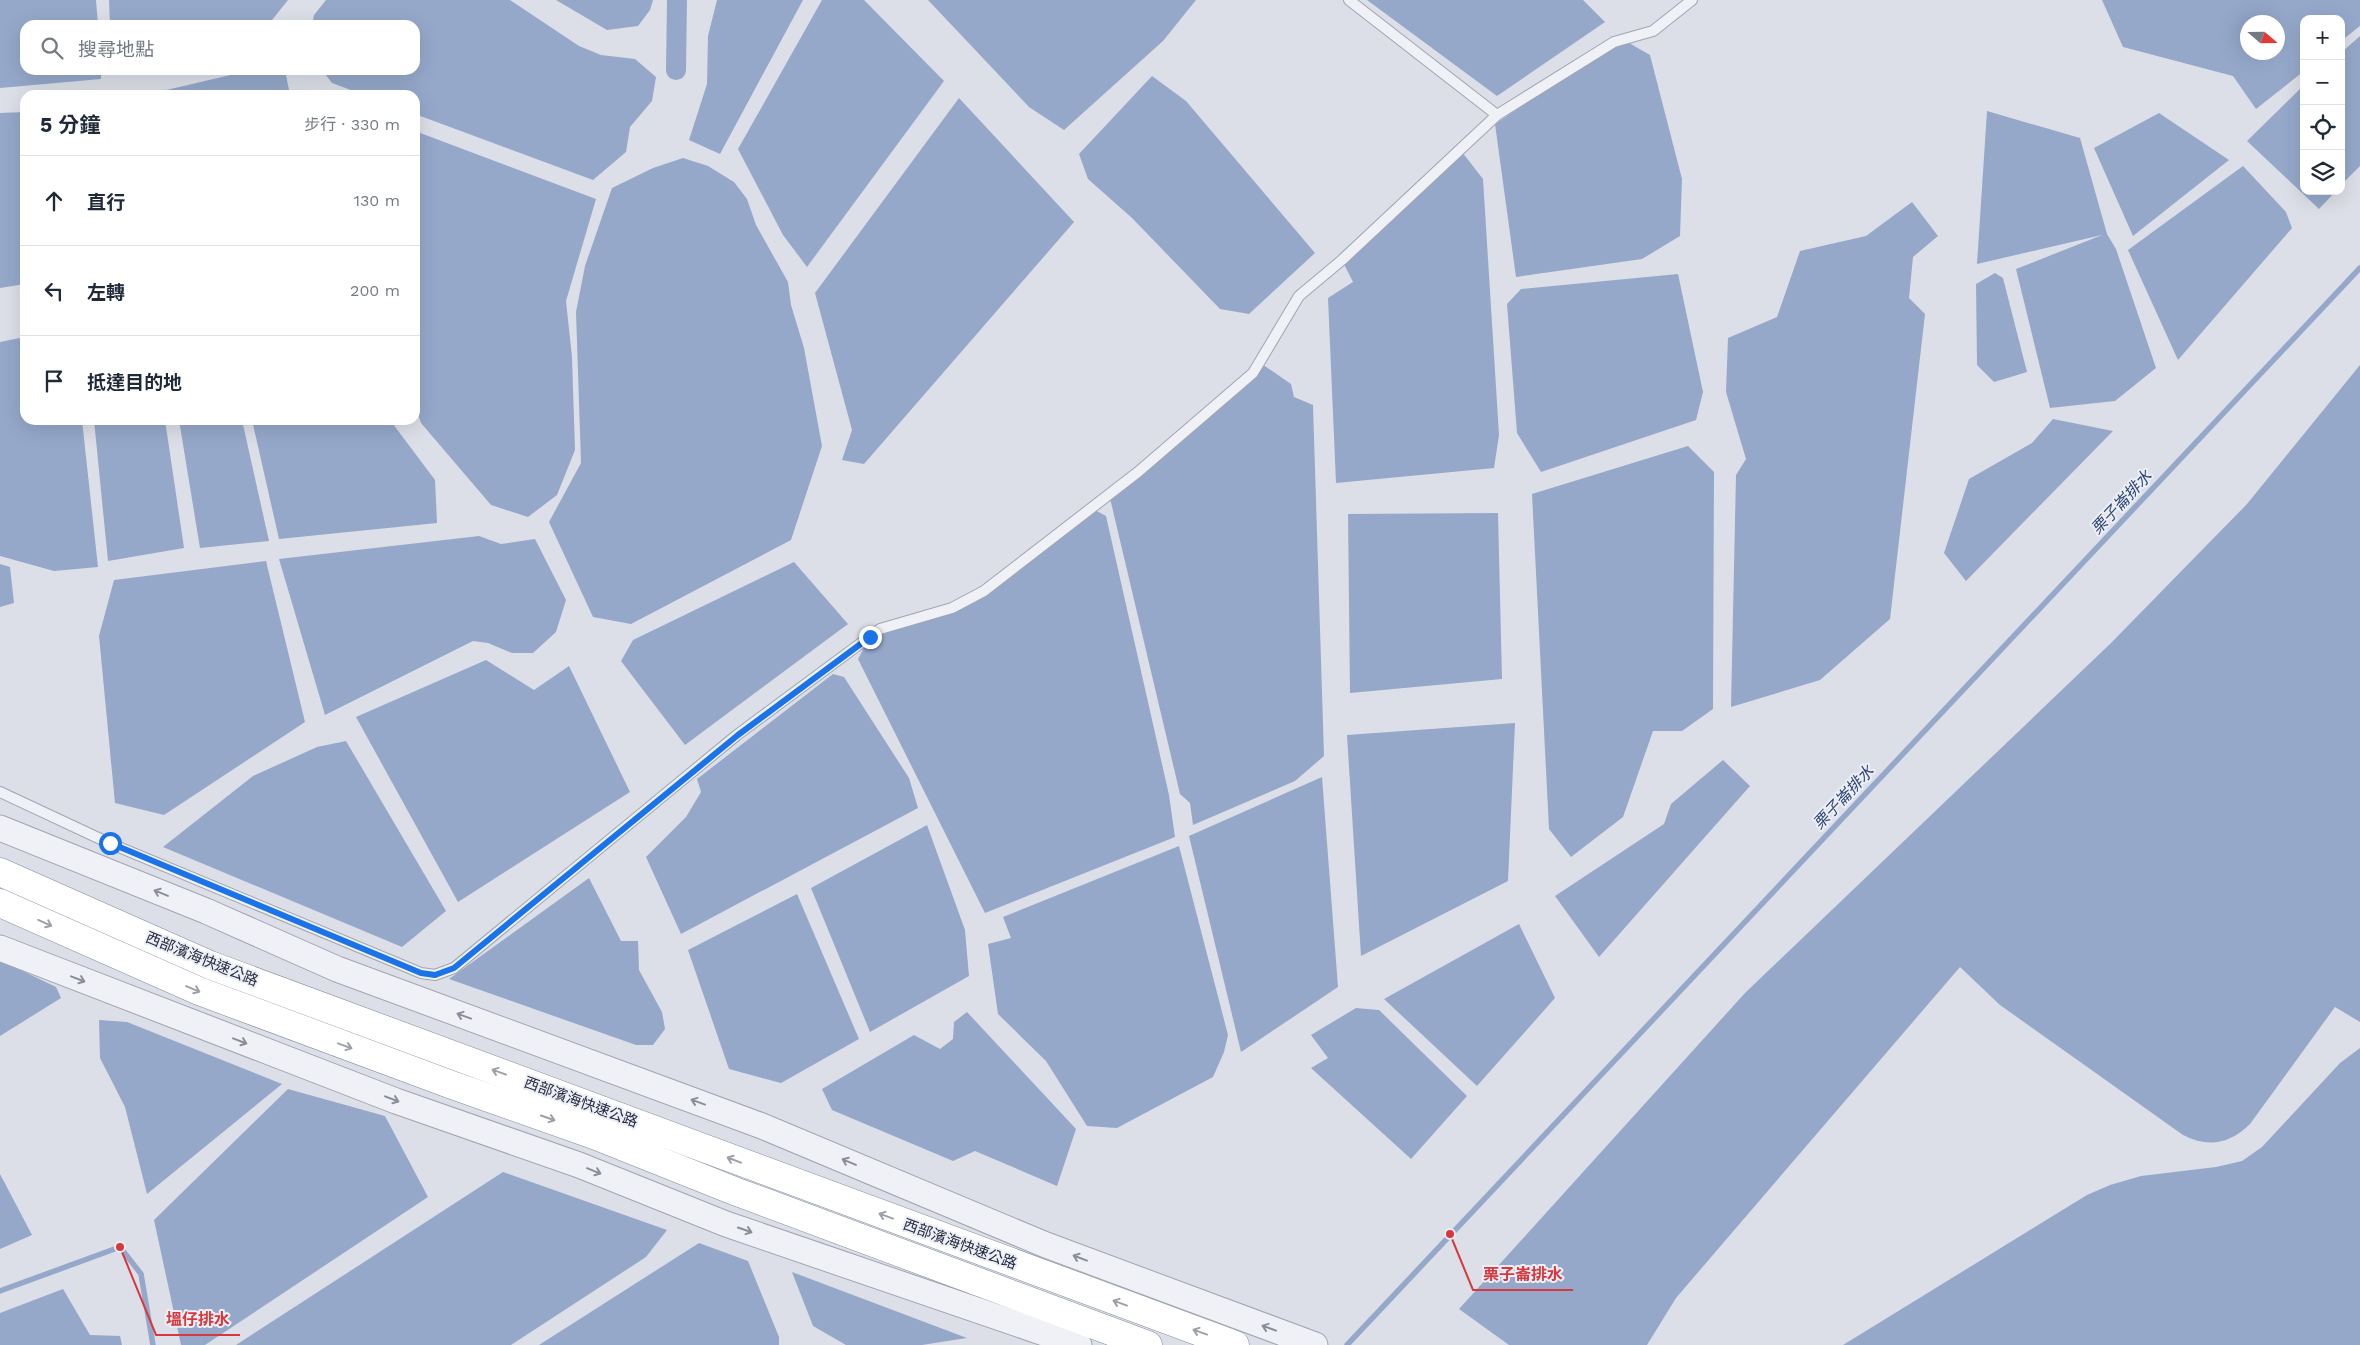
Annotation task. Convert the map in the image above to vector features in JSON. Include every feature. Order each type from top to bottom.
[{"type":"highway","name":"西部濱海快速公路","points":[[0,872],[210,965],[1235,1345]]},
{"type":"highway","name":"西部濱海快速公路","points":[[0,903],[199,991],[452,1085],[594,1134],[737,1192],[1143,1343]]},
{"type":"street","points":[[0,828],[206,911],[337,968],[762,1126],[1046,1244],[1314,1345]]},
{"type":"street","points":[[0,948],[396,1101],[579,1165],[726,1224],[1079,1345]]},
{"type":"lane","points":[[1349,0],[1497,115]]},
{"type":"lane","points":[[0,792],[110,843],[421,973],[435,975],[454,968],[738,735],[880,629],[952,608],[984,591],[1138,472],[1253,373],[1298,296],[1342,260],[1497,115],[1614,42],[1653,32],[1692,0]]},
{"type":"water","points":[[0,0],[96,0],[98,20],[20,20],[20,75],[101,75],[101,79],[0,88]]},
{"type":"water","points":[[109,0],[288,0],[272,20],[110,20]]},
{"type":"water","points":[[326,0],[510,0],[579,46],[601,55],[635,59],[656,77],[652,101],[630,127],[626,152],[593,180],[420,116],[420,90],[351,90],[332,83],[326,75],[420,75],[420,20],[313,20],[314,15]]},
{"type":"water","points":[[556,0],[653,0],[650,10],[638,26],[607,30]]},
{"type":"water","points":[[717,0],[803,0],[720,154],[689,140],[707,84],[708,36]]},
{"type":"water","points":[[822,0],[864,0],[944,81],[807,267],[783,235],[738,149]]},
{"type":"water","points":[[928,0],[1196,0],[1163,41],[1064,130],[1029,107]]},
{"type":"water","points":[[1367,0],[1583,0],[1605,22],[1497,96]]},
{"type":"water","points":[[2102,0],[2360,0],[2360,26],[2345,38],[2345,15],[2300,15],[2300,74],[2256,109],[2233,76],[2123,47]]},
{"type":"water","points":[[2360,36],[2360,166],[2345,181],[2345,60],[2345,49]]},
{"type":"water","points":[[1622,39],[1650,55],[1682,179],[1680,236],[1642,259],[1516,277],[1495,124]]},
{"type":"water","points":[[231,75],[286,75],[289,90],[166,90]]},
{"type":"water","points":[[1152,76],[1186,101],[1315,253],[1249,314],[1220,309],[1132,218],[1088,179],[1079,154]]},
{"type":"water","points":[[2300,89],[2300,191],[2247,141]]},
{"type":"water","points":[[959,98],[1074,222],[864,464],[842,460],[852,430],[815,293]]},
{"type":"water","points":[[1987,111],[2080,138],[2107,234],[2116,249],[2156,368],[2115,401],[2050,408],[2016,269],[2102,235],[1977,264]]},
{"type":"water","points":[[20,112],[20,285],[0,288],[0,113]]},
{"type":"water","points":[[2159,113],[2229,160],[2133,236],[2094,148]]},
{"type":"water","points":[[420,133],[596,199],[566,301],[572,357],[575,450],[557,495],[528,517],[491,505],[421,423]]},
{"type":"water","points":[[1462,152],[1483,179],[1499,435],[1494,468],[1336,483],[1328,298],[1353,282],[1342,260]]},
{"type":"water","points":[[683,158],[708,166],[734,182],[747,199],[756,225],[788,282],[791,305],[804,348],[822,446],[791,540],[631,624],[593,617],[549,522],[581,463],[576,312],[585,266],[612,188],[653,168]]},
{"type":"water","points":[[2243,166],[2286,212],[2292,228],[2178,360],[2128,250]]},
{"type":"water","points":[[2304,195],[2332,195],[2319,209]]},
{"type":"water","points":[[1912,202],[1938,236],[1913,257],[1909,298],[1925,314],[1890,619],[1820,680],[1731,707],[1736,475],[1746,459],[1726,392],[1728,338],[1777,317],[1800,251],[1866,236]]},
{"type":"water","points":[[1995,273],[2003,278],[2027,372],[1994,382],[1977,365],[1976,284]]},
{"type":"water","points":[[1678,274],[1703,392],[1696,420],[1541,472],[1517,433],[1507,304],[1521,289]]},
{"type":"water","points":[[20,338],[20,425],[83,425],[98,567],[54,571],[0,556],[0,342]]},
{"type":"water","points":[[1259,362],[1291,384],[1294,397],[1313,405],[1324,756],[1295,781],[1193,825],[1190,803],[1180,794],[1109,494]]},
{"type":"water","points":[[2360,365],[2360,1022],[2335,1007],[2250,1124],[2227,1140],[2210,1143],[2201,1142],[2183,1135],[2000,1005],[1960,967],[1676,1298],[1647,1345],[1509,1345],[1459,1309],[1745,993],[2111,643],[2247,504]]},
{"type":"water","points":[[2053,419],[2113,431],[1966,581],[1944,553],[1969,479],[2032,443]]},
{"type":"water","points":[[94,425],[166,425],[184,548],[108,561]]},
{"type":"water","points":[[180,425],[243,425],[269,541],[200,548]]},
{"type":"water","points":[[253,425],[394,425],[435,480],[437,523],[279,539]]},
{"type":"water","points":[[1688,446],[1714,472],[1713,709],[1682,731],[1653,731],[1623,817],[1571,857],[1549,829],[1532,494]]},
{"type":"water","points":[[1091,508],[1106,516],[1169,795],[1175,837],[985,913],[858,659],[870,637],[968,600]]},
{"type":"water","points":[[1498,513],[1502,679],[1350,693],[1348,514]]},
{"type":"water","points":[[479,536],[501,544],[535,539],[566,600],[556,632],[533,653],[512,653],[488,643],[473,641],[325,715],[279,559]]},
{"type":"water","points":[[266,561],[305,722],[164,815],[115,803],[99,636],[114,580]]},
{"type":"water","points":[[794,562],[848,624],[685,745],[621,661],[633,640]]},
{"type":"water","points":[[0,564],[10,567],[14,603],[0,607]]},
{"type":"water","points":[[486,660],[534,690],[569,666],[630,792],[458,902],[356,717]]},
{"type":"water","points":[[833,674],[844,677],[909,778],[918,808],[681,934],[646,857],[686,817],[701,792],[697,779]]},
{"type":"water","points":[[1515,723],[1508,881],[1361,956],[1347,735]]},
{"type":"water","points":[[346,741],[446,911],[402,947],[163,847],[253,776],[317,747]]},
{"type":"water","points":[[1723,760],[1750,786],[1599,957],[1555,896],[1664,824],[1671,804]]},
{"type":"water","points":[[1322,777],[1338,987],[1241,1052],[1189,836]]},
{"type":"water","points":[[927,825],[965,930],[969,976],[870,1032],[811,888]]},
{"type":"water","points":[[1179,846],[1228,1035],[1224,1052],[1213,1077],[1117,1128],[1087,1126],[1046,1061],[998,1014],[988,944],[1011,938],[1003,917]]},
{"type":"water","points":[[589,878],[621,941],[638,941],[639,970],[662,1012],[665,1029],[653,1045],[636,1045],[449,979]]},
{"type":"water","points":[[797,894],[859,1039],[781,1083],[729,1069],[688,950]]},
{"type":"water","points":[[1519,924],[1555,998],[1477,1086],[1384,999]]},
{"type":"water","points":[[0,960],[56,987],[61,998],[0,1036]]},
{"type":"water","points":[[1356,1008],[1379,1010],[1467,1096],[1411,1159],[1311,1068],[1328,1058],[1311,1035]]},
{"type":"water","points":[[967,1012],[1076,1129],[1057,1186],[975,1151],[953,1161],[832,1110],[822,1089],[914,1035],[940,1049],[953,1039],[954,1022]]},
{"type":"water","points":[[99,1020],[127,1022],[282,1084],[147,1194],[125,1107],[100,1058]]},
{"type":"water","points":[[2360,1048],[2360,1345],[1843,1345],[2087,1195],[2110,1185],[2141,1176],[2216,1167],[2242,1161],[2262,1147],[2340,1063]]},
{"type":"water","points":[[288,1089],[385,1116],[428,1197],[205,1345],[181,1345],[154,1220]]},
{"type":"water","points":[[503,1172],[667,1230],[646,1257],[511,1345],[236,1345]]},
{"type":"water","points":[[0,1174],[32,1235],[0,1249]]},
{"type":"water","points":[[699,1243],[748,1261],[779,1337],[779,1345],[539,1345]]},
{"type":"water","points":[[792,1272],[967,1338],[922,1345],[846,1345],[813,1326]]},
{"type":"water","points":[[63,1289],[90,1335],[120,1336],[122,1345],[0,1345],[0,1313]]},
{"type":"waterway","points":[[676,70],[677,0]]},
{"type":"waterway","name":"栗子崙排水","points":[[1347,1345],[2360,268]]},
{"type":"waterway","points":[[0,1291],[120,1247],[141,1274],[153,1345]]},
{"type":"place","name":"栗子崙排水","points":[[1450,1234]]},
{"type":"place","name":"塭仔排水","points":[[120,1247]]},
{"type":"route","points":[[110,843],[421,973],[435,975],[454,968],[738,735],[870,637]]}]
